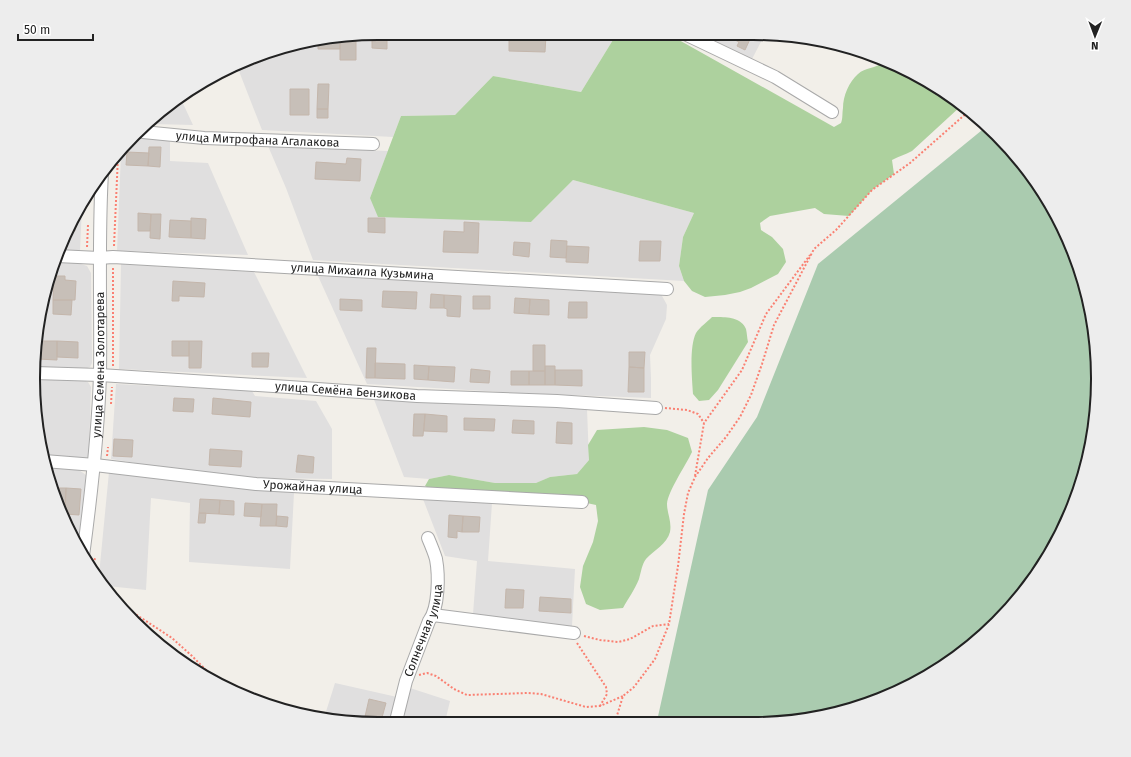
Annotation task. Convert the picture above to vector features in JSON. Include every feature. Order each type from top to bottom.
[{"type":"street","points":[[697,40],[775,77],[832,112]]},
{"type":"street","name":"улица Митрофана Агалакова","points":[[146,132],[204,138],[373,144]]},
{"type":"street","name":"улица Семена Золотарева","points":[[84,547],[95,465],[100,376],[99,258],[102,184]]},
{"type":"street","name":"улица Михаила Кузьмина","points":[[63,256],[667,290]]},
{"type":"street","name":"улица Семёна Бензикова","points":[[40,373],[289,387],[417,396],[557,401],[656,408]]},
{"type":"street","name":"Урожайная улица","points":[[51,462],[95,465],[256,484],[582,502]]},
{"type":"street","name":"Солнечная улица","points":[[397,717],[406,681],[429,621],[433,616],[438,583],[436,559],[428,538]]},
{"type":"street","points":[[433,616],[574,633]]},
{"type":"path","points":[[695,477],[704,423],[742,370],[766,314],[814,249],[836,230],[872,190],[910,163],[965,115]]},
{"type":"path","points":[[406,681],[427,673],[436,676],[454,689],[467,695],[541,694],[586,707],[600,706],[623,696],[634,687],[655,659],[669,624],[688,493],[695,477],[740,417],[751,395],[774,325],[814,249]]},
{"type":"path","points":[[656,408],[687,410],[698,414],[704,423]]},
{"type":"path","points":[[135,614],[172,638],[206,670]]},
{"type":"path","points":[[574,633],[600,640],[618,642],[630,639],[653,626],[669,624]]},
{"type":"path","points":[[574,633],[577,643],[606,687],[607,694],[600,706]]},
{"type":"path","points":[[617,717],[623,696]]},
{"type":"shaded area","points":[[378,40],[613,40],[581,92],[493,76],[455,115],[401,116],[393,137],[262,130],[239,71],[270,58],[291,52],[334,43]]},
{"type":"shaded area","points":[[713,40],[762,40],[752,59]]},
{"type":"shaded area","points":[[183,102],[193,125],[155,124]]},
{"type":"shaded area","points":[[140,138],[170,141],[170,161],[208,163],[248,255],[117,251],[121,159]]},
{"type":"shaded area","points":[[268,146],[388,151],[370,198],[531,222],[573,180],[694,213],[683,237],[679,266],[684,281],[313,260],[286,188]]},
{"type":"shaded area","points":[[82,216],[80,251],[65,250]]},
{"type":"shaded area","points":[[61,262],[87,266],[91,273],[92,363],[90,367],[85,369],[40,368],[43,334],[47,312]]},
{"type":"shaded area","points":[[121,264],[254,272],[307,378],[119,369]]},
{"type":"shaded area","points":[[318,276],[661,294],[667,305],[666,319],[650,355],[651,398],[517,393],[367,384]]},
{"type":"shaded area","points":[[40,377],[83,380],[88,382],[91,387],[89,454],[87,458],[50,456],[43,423]]},
{"type":"shaded area","points":[[116,384],[252,391],[255,396],[316,401],[332,429],[332,479],[263,478],[197,473],[111,459]]},
{"type":"shaded area","points":[[373,397],[587,409],[589,460],[577,474],[550,477],[537,483],[495,483],[449,475],[429,479],[404,477]]},
{"type":"shaded area","points":[[53,468],[79,470],[86,475],[79,536],[66,508]]},
{"type":"shaded area","points":[[109,472],[294,493],[290,569],[189,562],[190,503],[151,498],[146,590],[111,586],[99,570]]},
{"type":"shaded area","points":[[423,499],[492,503],[488,561],[575,569],[572,626],[473,614],[477,561],[445,556]]},
{"type":"shaded area","points":[[335,683],[397,697],[392,717],[356,716],[326,712]]},
{"type":"shaded area","points":[[410,688],[450,701],[446,717],[401,717]]},
{"type":"green space","points":[[613,40],[679,40],[834,127],[841,123],[844,99],[852,81],[861,72],[879,65],[922,85],[958,109],[912,151],[892,160],[894,174],[872,190],[849,216],[824,214],[815,208],[770,216],[760,223],[761,230],[772,237],[783,249],[786,262],[778,274],[751,288],[725,295],[705,297],[692,291],[684,281],[679,266],[683,237],[694,213],[573,180],[531,222],[378,217],[370,198],[401,116],[455,115],[493,76],[581,92]]},
{"type":"green space","points":[[982,130],[1007,155],[1021,172],[1046,209],[1065,249],[1079,291],[1088,334],[1091,378],[1088,423],[1073,487],[1046,548],[1021,585],[992,618],[976,633],[941,660],[922,672],[861,699],[797,714],[752,717],[658,717],[708,490],[757,417],[818,264]]},
{"type":"green space","points":[[712,317],[736,319],[744,325],[748,342],[718,390],[709,400],[699,401],[693,394],[692,346],[696,333]]},
{"type":"green space","points":[[644,427],[667,430],[688,438],[692,452],[670,492],[668,499],[667,507],[670,521],[670,532],[666,540],[645,561],[639,579],[623,608],[600,610],[586,604],[580,587],[583,566],[593,542],[598,521],[596,505],[582,502],[441,494],[425,486],[429,479],[449,475],[495,483],[536,483],[550,477],[577,474],[589,460],[588,445],[597,430]]},
{"type":"building","points":[[372,40],[387,40],[387,49],[372,48]]},
{"type":"building","points":[[509,40],[546,40],[545,52],[509,51]]},
{"type":"building","points":[[735,40],[750,40],[745,50],[737,46],[739,42]]},
{"type":"building","points":[[356,41],[356,60],[340,60],[340,42]]},
{"type":"building","points":[[340,42],[340,49],[318,49],[318,46]]},
{"type":"building","points":[[318,84],[329,84],[328,109],[317,109]]},
{"type":"building","points":[[290,89],[309,89],[309,115],[290,115]]},
{"type":"building","points":[[317,109],[328,109],[328,118],[317,118]]},
{"type":"building","points":[[149,147],[161,147],[160,167],[148,166]]},
{"type":"building","points":[[127,152],[149,153],[148,166],[126,165]]},
{"type":"building","points":[[347,158],[361,159],[360,181],[315,179],[316,162],[346,164]]},
{"type":"building","points":[[138,213],[151,214],[150,231],[138,231]]},
{"type":"building","points":[[151,214],[161,214],[160,239],[150,238]]},
{"type":"building","points":[[191,218],[206,219],[205,239],[191,238]]},
{"type":"building","points":[[368,218],[385,218],[385,233],[368,232]]},
{"type":"building","points":[[170,220],[191,221],[191,238],[169,237]]},
{"type":"building","points":[[464,222],[479,223],[478,253],[443,252],[444,231],[464,232]]},
{"type":"building","points":[[551,240],[567,241],[566,258],[550,257]]},
{"type":"building","points":[[640,241],[661,241],[660,261],[639,261]]},
{"type":"building","points":[[514,242],[530,243],[529,257],[513,255]]},
{"type":"building","points":[[567,246],[589,247],[588,263],[566,262]]},
{"type":"building","points":[[56,276],[65,276],[65,280],[76,281],[75,300],[53,300],[54,285]]},
{"type":"building","points":[[173,281],[205,283],[204,297],[179,296],[179,301],[172,301]]},
{"type":"building","points":[[383,291],[417,292],[416,309],[382,307]]},
{"type":"building","points":[[431,294],[444,295],[444,308],[430,308]]},
{"type":"building","points":[[444,295],[461,296],[460,317],[447,316],[447,309],[444,308]]},
{"type":"building","points":[[473,296],[490,296],[490,309],[473,309]]},
{"type":"building","points":[[515,298],[530,299],[529,314],[514,313]]},
{"type":"building","points":[[340,299],[362,300],[362,311],[340,310]]},
{"type":"building","points":[[530,299],[549,300],[549,315],[529,314]]},
{"type":"building","points":[[53,300],[72,300],[71,315],[53,314]]},
{"type":"building","points":[[569,302],[587,302],[587,318],[568,318]]},
{"type":"building","points":[[42,341],[57,341],[57,360],[41,359]]},
{"type":"building","points":[[57,341],[78,342],[78,358],[57,357]]},
{"type":"building","points":[[172,341],[189,341],[189,356],[172,356]]},
{"type":"building","points":[[189,341],[202,341],[201,368],[189,368]]},
{"type":"building","points":[[533,345],[545,345],[545,371],[533,371]]},
{"type":"building","points":[[367,348],[376,348],[375,378],[366,378]]},
{"type":"building","points":[[629,352],[645,352],[644,368],[629,367]]},
{"type":"building","points":[[252,353],[269,353],[268,367],[252,367]]},
{"type":"building","points":[[375,363],[405,364],[405,379],[375,378]]},
{"type":"building","points":[[414,365],[429,366],[428,380],[414,379]]},
{"type":"building","points":[[429,366],[455,367],[454,382],[428,380]]},
{"type":"building","points":[[545,366],[555,366],[555,385],[545,385]]},
{"type":"building","points":[[629,367],[644,368],[644,392],[628,392]]},
{"type":"building","points":[[471,369],[490,371],[489,383],[470,382]]},
{"type":"building","points":[[555,370],[582,370],[582,386],[555,385]]},
{"type":"building","points":[[511,371],[529,371],[529,385],[511,385]]},
{"type":"building","points":[[529,371],[545,371],[545,385],[529,385]]},
{"type":"building","points":[[174,398],[194,399],[193,412],[173,411]]},
{"type":"building","points":[[213,398],[251,402],[250,417],[212,414]]},
{"type":"building","points":[[414,414],[425,414],[423,436],[413,436]]},
{"type":"building","points":[[425,414],[447,416],[447,432],[424,431]]},
{"type":"building","points":[[464,418],[495,419],[494,431],[464,430]]},
{"type":"building","points":[[513,420],[534,421],[534,434],[512,433]]},
{"type":"building","points":[[557,422],[572,423],[572,444],[556,443]]},
{"type":"building","points":[[114,439],[133,440],[132,457],[113,456]]},
{"type":"building","points":[[210,449],[242,451],[241,467],[209,465]]},
{"type":"building","points":[[298,455],[314,457],[313,473],[296,472]]},
{"type":"building","points":[[58,488],[66,488],[65,506]]},
{"type":"building","points":[[66,488],[81,489],[79,515],[69,514],[65,506]]},
{"type":"building","points":[[200,499],[220,500],[219,514],[199,513]]},
{"type":"building","points":[[220,500],[234,501],[234,515],[219,514]]},
{"type":"building","points":[[245,503],[262,504],[261,517],[244,516]]},
{"type":"building","points":[[262,504],[277,504],[276,526],[260,526]]},
{"type":"building","points":[[199,513],[206,513],[205,523],[198,523]]},
{"type":"building","points":[[449,515],[463,516],[462,532],[457,531],[457,538],[448,537]]},
{"type":"building","points":[[277,516],[288,517],[287,527],[276,526]]},
{"type":"building","points":[[463,516],[480,517],[479,532],[462,532]]},
{"type":"building","points":[[506,589],[524,590],[523,608],[505,608]]},
{"type":"building","points":[[540,597],[571,599],[571,613],[539,611]]},
{"type":"building","points":[[369,699],[386,703],[382,717],[365,716]]}]
